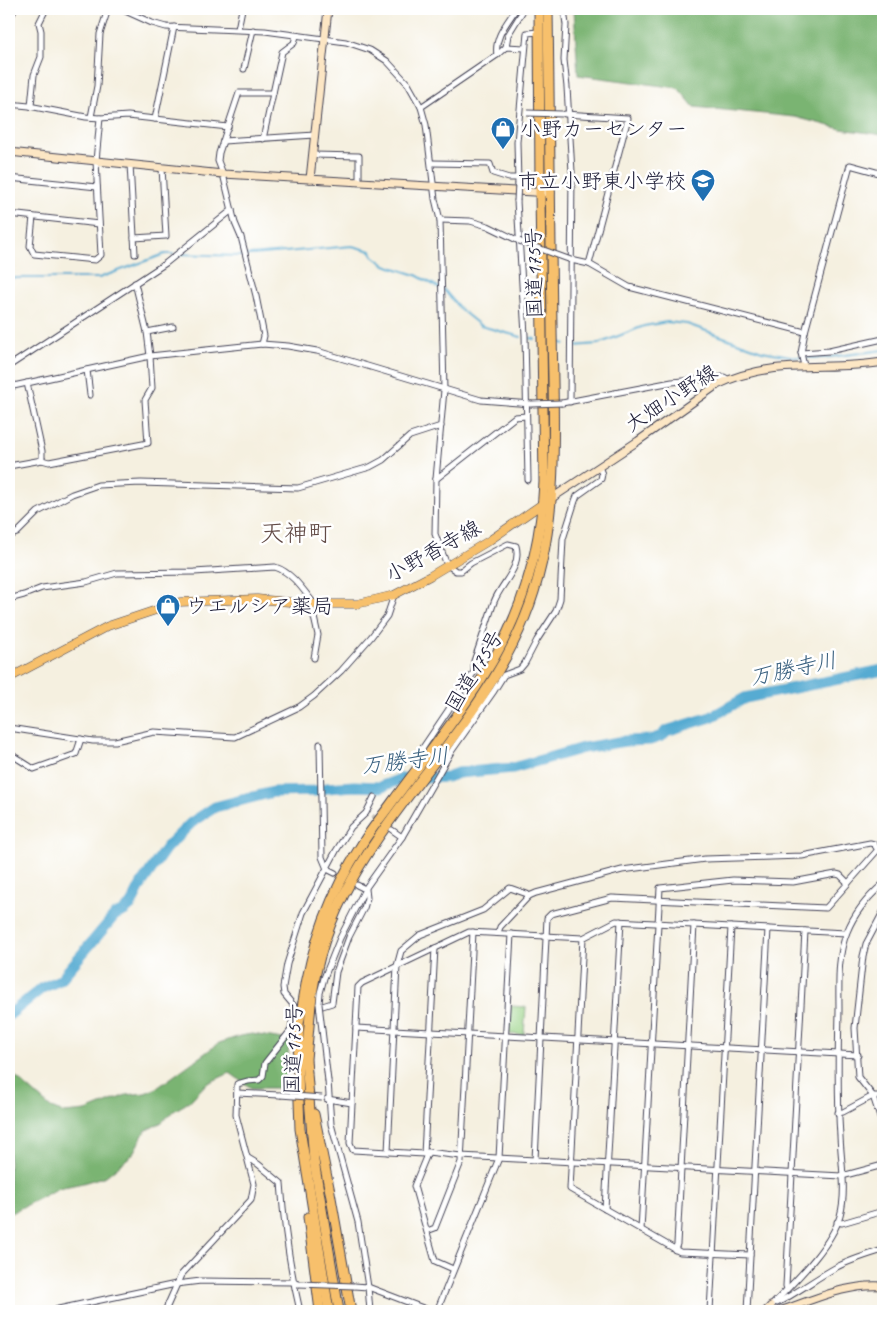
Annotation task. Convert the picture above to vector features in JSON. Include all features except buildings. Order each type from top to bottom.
[{"type":"highway","name":"国道175号","points":[[307,1004],[308,967],[317,936],[332,900],[362,844],[472,695],[492,661],[504,640],[527,582],[534,554],[543,503],[539,9]]},
{"type":"highway","name":"国道175号","points":[[329,1311],[300,1129],[298,1107],[302,1073],[299,1024],[339,904],[372,844],[458,730],[500,668],[525,617],[544,556],[552,498],[548,9]]},
{"type":"highway","name":"国道175号","points":[[302,1073],[307,1087],[314,1161],[339,1311]]},
{"type":"highway","points":[[307,1087],[328,1182],[351,1311]]},
{"type":"highway","points":[[298,1107],[296,1134],[320,1311]]},
{"type":"main road","name":"小野香寺線","points":[[9,678],[108,626],[180,602],[258,599],[311,604],[357,604],[394,595],[490,540],[552,498]]},
{"type":"street","points":[[9,19],[14,9]]},
{"type":"street","points":[[31,106],[34,75],[42,57],[39,23],[46,9]]},
{"type":"street","points":[[92,117],[97,86],[100,34],[108,9]]},
{"type":"street","points":[[121,9],[152,23],[174,27],[252,30],[346,42],[370,50],[387,61],[408,84],[421,107],[426,125],[440,220],[444,390],[436,479],[435,534],[446,565],[453,570],[461,571],[471,563],[508,544],[516,546],[517,549],[513,570],[495,600],[474,661],[474,672],[422,749]]},
{"type":"street","points":[[238,29],[242,9]]},
{"type":"street","points":[[310,179],[328,9]]},
{"type":"street","points":[[497,55],[498,37],[516,9]]},
{"type":"street","points":[[421,107],[497,55],[506,46],[508,35],[524,9]]},
{"type":"street","points":[[564,9],[566,26],[564,60],[567,87],[565,114],[572,172],[570,402]]},
{"type":"street","points":[[155,119],[174,27]]},
{"type":"street","points":[[244,69],[252,30]]},
{"type":"street","points":[[528,480],[526,416],[528,405],[519,241],[517,142],[527,33],[539,32]]},
{"type":"street","points":[[263,139],[282,52],[294,42],[296,36]]},
{"type":"street","points":[[506,46],[525,48]]},
{"type":"street","points":[[262,344],[264,336],[256,296],[218,161],[219,153],[240,93],[273,93]]},
{"type":"street","points":[[9,104],[100,118],[128,116],[228,127]]},
{"type":"street","points":[[520,113],[628,118],[589,264]]},
{"type":"street","points":[[33,217],[30,246],[34,254],[95,260],[101,255],[96,161],[100,118]]},
{"type":"street","points":[[223,141],[315,135]]},
{"type":"street","points":[[9,152],[223,174],[551,193]]},
{"type":"street","points":[[313,155],[359,156],[359,182]]},
{"type":"street","points":[[432,163],[490,164],[492,173],[518,180]]},
{"type":"street","points":[[130,164],[135,254]]},
{"type":"street","points":[[804,366],[801,354],[805,332],[850,165],[883,174]]},
{"type":"street","points":[[134,238],[166,236],[162,168]]},
{"type":"street","points":[[9,178],[97,187]]},
{"type":"street","points":[[9,366],[166,263],[232,210]]},
{"type":"street","points":[[9,214],[99,224]]},
{"type":"street","points":[[440,220],[470,221],[488,226],[519,241],[571,260],[589,264],[629,287],[805,332]]},
{"type":"street","points":[[9,466],[42,460],[49,462],[148,443],[145,400],[152,388],[150,356],[147,332],[135,283]]},
{"type":"street","points":[[147,332],[173,327]]},
{"type":"street","points":[[801,354],[829,351],[883,339]]},
{"type":"street","points":[[9,387],[150,356],[262,344],[317,351],[481,400],[528,405],[570,402],[672,382],[724,378],[729,380]]},
{"type":"street","name":"大畑小野線","points":[[552,498],[600,467],[717,385],[729,380],[758,370],[883,362]]},
{"type":"street","points":[[87,370],[90,395]]},
{"type":"street","points":[[27,383],[42,451],[42,460]]},
{"type":"street","points":[[436,479],[516,417],[526,416]]},
{"type":"street","points":[[9,536],[17,533],[38,512],[72,494],[98,485],[142,483],[298,488],[370,467],[383,460],[410,436],[441,426]]},
{"type":"street","points":[[164,1311],[181,1275],[251,1200],[254,1184],[236,1115],[237,1084],[248,1080],[259,1080],[263,1076],[265,1063],[322,986],[340,938],[366,889],[402,837],[451,752],[504,675],[520,669],[525,663],[556,610],[560,599],[561,550],[567,523],[578,496],[601,479],[600,467]]},
{"type":"street","points":[[9,599],[42,588],[86,582],[117,574],[274,567],[290,575],[312,601],[311,604],[318,635],[314,658]]},
{"type":"street","points":[[9,728],[81,739],[115,741],[154,732],[235,737],[299,706],[314,696],[341,671],[387,616],[394,595]]},
{"type":"street","points":[[9,755],[34,768],[76,754],[81,739]]},
{"type":"street","points":[[320,744],[322,857],[327,869],[335,873]]},
{"type":"street","points":[[366,889],[367,898],[364,908],[336,972],[332,1003],[316,1008],[284,994],[283,987],[287,964],[303,913],[351,827],[366,813],[374,797]]},
{"type":"street","points":[[366,813],[372,816]]},
{"type":"street","points":[[392,830],[402,837]]},
{"type":"street","points":[[498,933],[500,927],[529,896],[622,870],[705,859],[802,856],[870,842],[878,850]]},
{"type":"street","points":[[535,1160],[547,918],[551,914],[612,898],[826,908],[883,844]]},
{"type":"street","points":[[641,1230],[660,888],[732,880],[793,882],[836,874],[840,875],[848,883]]},
{"type":"street","points":[[769,1309],[825,1244],[833,1232],[841,1208],[842,1176],[838,1113],[840,968],[846,933],[855,916],[883,884]]},
{"type":"street","points":[[357,885],[366,889]]},
{"type":"street","points":[[388,1152],[397,966],[401,951],[420,935],[483,910],[510,888],[529,896]]},
{"type":"street","points":[[883,912],[866,944],[863,956],[855,1028],[858,1077],[873,1096],[883,1127]]},
{"type":"street","points":[[846,933],[621,921],[616,921],[583,938],[469,932],[362,982],[358,987],[350,1143],[352,1150],[791,1174],[842,1176],[883,1165]]},
{"type":"street","points":[[605,1210],[621,921]]},
{"type":"street","points":[[675,1250],[677,1244],[694,925]]},
{"type":"street","points":[[710,1311],[731,927]]},
{"type":"street","points":[[747,1311],[768,929]]},
{"type":"street","points":[[787,1290],[791,1174],[805,931]]},
{"type":"street","points":[[427,1231],[435,1228],[461,1162],[473,932]]},
{"type":"street","points":[[437,1311],[499,1158],[511,934]]},
{"type":"street","points":[[583,938],[570,1189],[680,1252],[750,1255]]},
{"type":"street","points":[[435,948],[426,1153],[414,1186],[435,1261],[453,1269]]},
{"type":"street","points":[[307,1004],[328,1081],[331,1124],[358,1222],[370,1311]]},
{"type":"street","points":[[356,1028],[858,1055]]},
{"type":"street","points":[[237,1093],[322,1098],[352,1103]]},
{"type":"street","points":[[838,1113],[873,1096],[883,1096]]},
{"type":"street","points":[[248,1158],[281,1183],[285,1235],[300,1311]]},
{"type":"street","points":[[837,1222],[842,1223],[883,1211]]},
{"type":"street","points":[[769,1309],[835,1268],[883,1250]]},
{"type":"street","points":[[49,1311],[176,1284],[201,1281],[293,1282],[299,1284],[368,1286],[431,1311]]},
{"type":"street","points":[[780,1311],[842,1290],[875,1285],[883,1286]]},
{"type":"green space","points":[[574,9],[883,9],[883,135],[841,129],[795,117],[694,107],[678,88],[578,75]]},
{"type":"green space","points":[[511,1006],[526,1007],[524,1035],[509,1034]]},
{"type":"green space","points":[[252,1034],[289,1040],[285,1088],[251,1088],[230,1073],[206,1084],[189,1102],[174,1111],[162,1122],[145,1131],[132,1155],[106,1176],[59,1188],[9,1214],[9,1073],[51,1108],[64,1113],[86,1111],[126,1095],[145,1093],[157,1088],[219,1043]]},
{"type":"waterway","points":[[178,254],[239,256],[352,246],[371,251],[373,256],[385,265],[416,275],[445,291],[461,310],[481,326],[521,337]]},
{"type":"waterway","points":[[9,278],[99,278],[165,254],[173,254]]},
{"type":"waterway","points":[[573,346],[598,344],[644,326],[667,322],[687,324],[762,351],[796,357],[823,358],[883,350]]},
{"type":"waterway","points":[[529,338],[535,339]]},
{"type":"waterway","points":[[559,342],[565,344]]},
{"type":"waterway","name":"万勝寺川","points":[[9,1015],[42,988],[60,980],[115,915],[131,905],[142,883],[166,848],[191,823],[215,807],[273,792],[316,791],[327,788],[354,786],[380,787],[401,779],[447,777],[458,773],[513,768],[583,748],[625,741],[650,740],[662,736],[666,731],[711,717],[745,698],[883,670]]},
{"type":"tunnel","points":[[372,816],[388,827]]},
{"type":"place","name":"小野カーセンター","points":[[503,150]]},
{"type":"place","name":"市立小野東小学校","points":[[703,202]]},
{"type":"place","name":"ウエルシア薬局","points":[[168,627]]},
{"type":"district","name":"天神町","points":[[296,533]]}]
